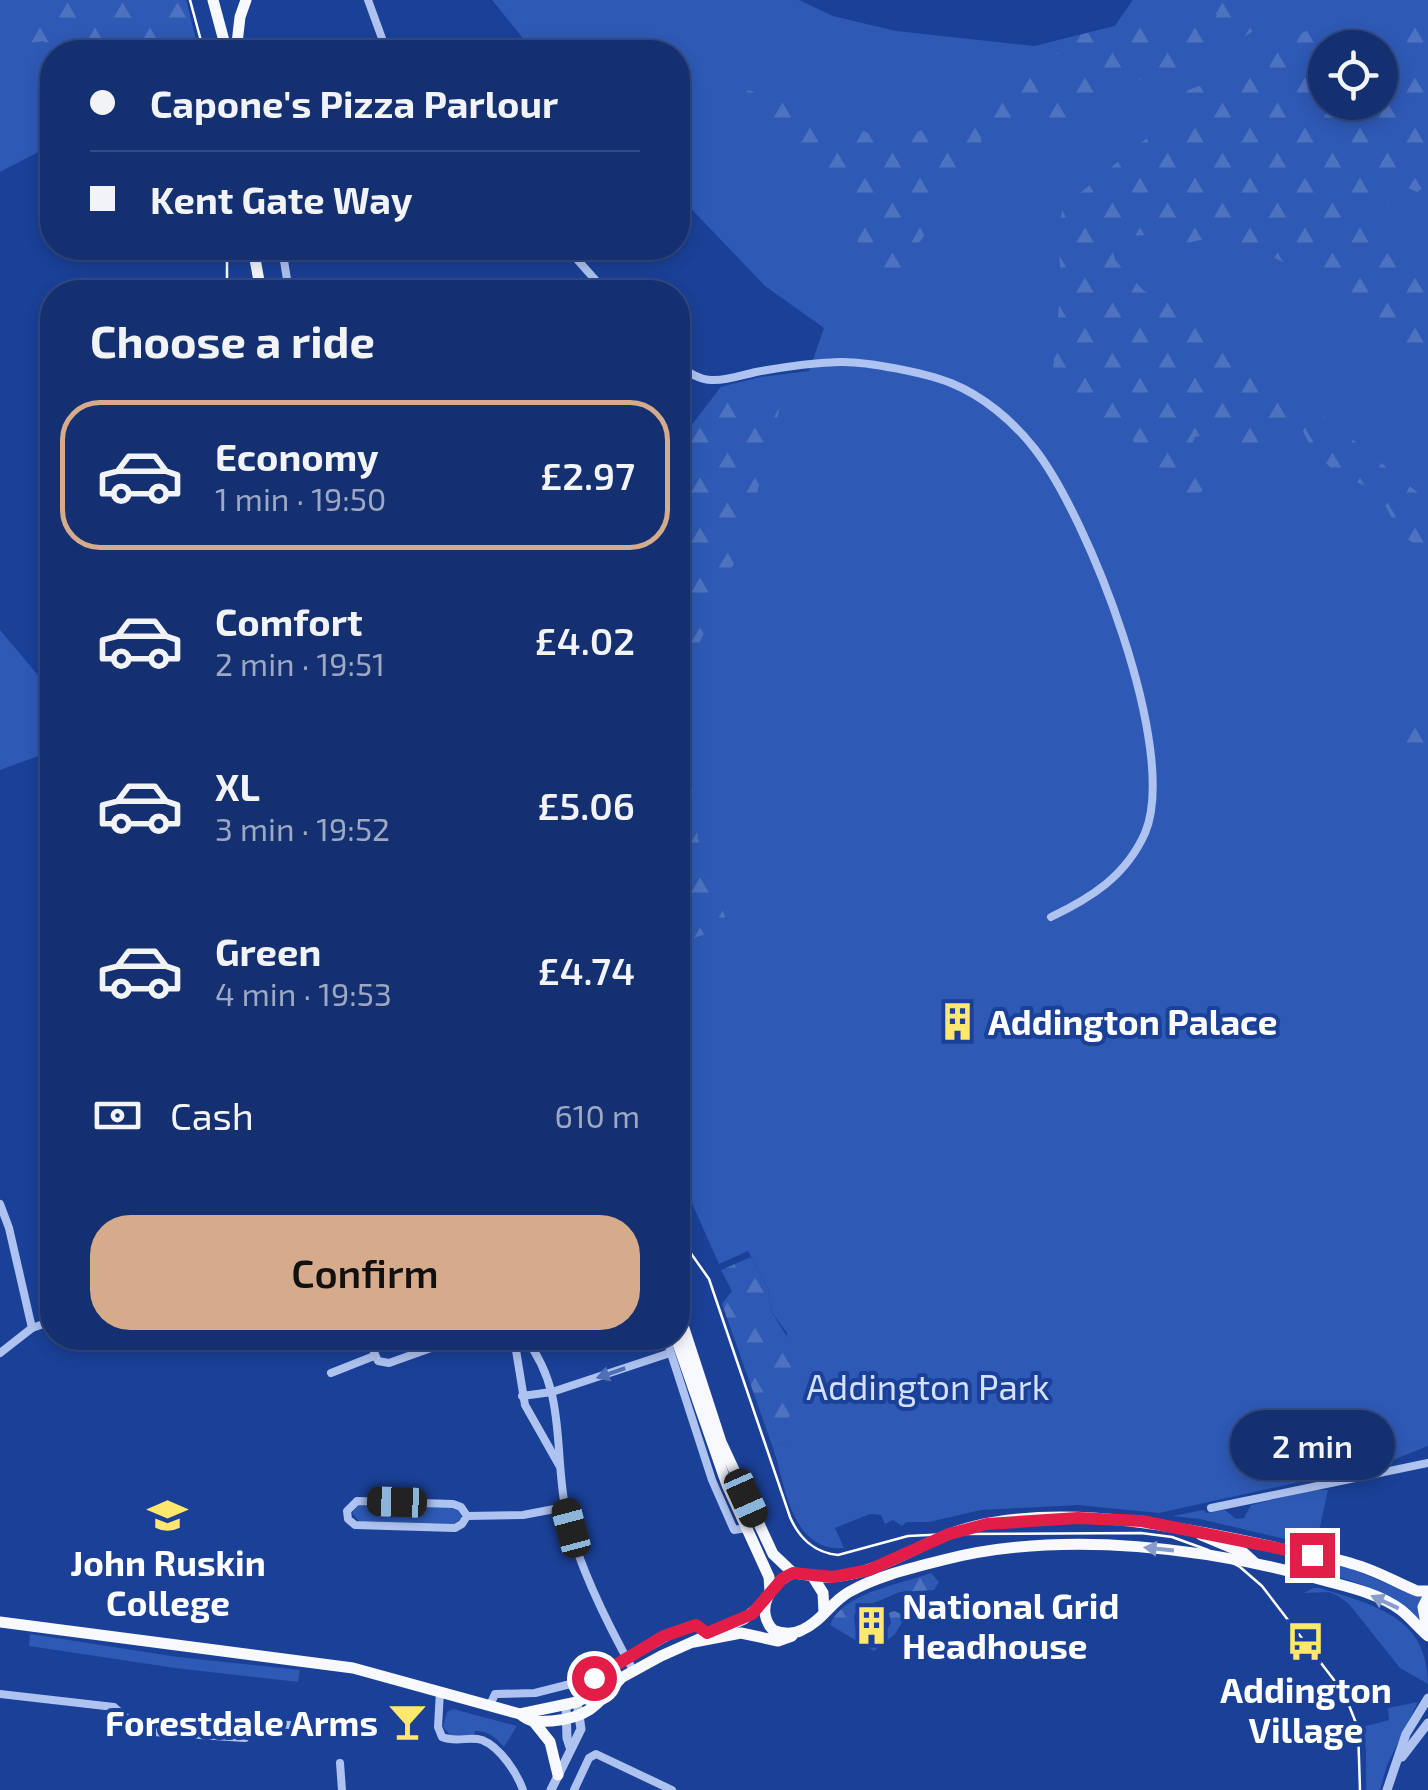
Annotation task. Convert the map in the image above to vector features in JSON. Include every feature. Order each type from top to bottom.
[{"type":"main road","points":[[237,40],[246,0]]},
{"type":"main road","points":[[214,6],[228,19],[240,17]]},
{"type":"main road","points":[[214,6],[224,40]]},
{"type":"main road","points":[[690,1348],[720,1442],[773,1554],[793,1573],[833,1577],[869,1570],[949,1534],[987,1524],[1078,1518],[1142,1521],[1351,1563],[1428,1594],[1423,1607],[1428,1636]]},
{"type":"main road","points":[[680,1350],[744,1529],[769,1577],[764,1617],[773,1630],[784,1634],[800,1632]]},
{"type":"main road","points":[[1193,1530],[1244,1554],[1255,1564]]},
{"type":"main road","points":[[694,1642],[741,1633],[784,1640],[812,1626],[847,1593],[881,1579],[946,1559],[1014,1549],[1142,1548],[1255,1564],[1355,1589],[1400,1609],[1428,1636]]},
{"type":"main road","points":[[520,1714],[594,1708],[630,1665],[744,1619],[783,1578],[793,1573]]},
{"type":"main road","points":[[813,1577],[823,1592],[824,1612]]},
{"type":"main road","points":[[0,1622],[353,1668],[490,1705],[534,1722],[550,1742],[558,1775]]},
{"type":"main road","points":[[534,1722],[573,1711]]},
{"type":"street","points":[[368,0],[383,40]]},
{"type":"street","points":[[578,260],[595,280]]},
{"type":"street","points":[[690,372],[713,381],[842,362],[916,374],[952,384],[1010,419],[1036,450],[1075,514],[1106,584],[1134,675],[1149,748],[1153,797],[1146,830],[1133,856],[1093,897],[1051,917]]},
{"type":"street","points":[[0,1204],[32,1328]]},
{"type":"street","points":[[0,1254],[14,1250]]},
{"type":"street","points":[[0,1353],[40,1325]]},
{"type":"street","points":[[331,1373],[374,1356],[376,1350]]},
{"type":"street","points":[[374,1356],[389,1363],[425,1350]]},
{"type":"street","points":[[516,1350],[522,1396],[561,1468]]},
{"type":"street","points":[[531,1350],[552,1392],[561,1440],[565,1507],[578,1550],[630,1665]]},
{"type":"street","points":[[669,1350],[720,1502],[731,1527],[744,1529]]},
{"type":"street","points":[[522,1396],[552,1392],[670,1353]]},
{"type":"street","points":[[1211,1508],[1428,1463]]},
{"type":"street","points":[[356,1500],[453,1504],[467,1516],[454,1528],[356,1525],[348,1519],[347,1511],[356,1500]]},
{"type":"street","points":[[1237,1502],[1239,1513]]},
{"type":"street","points":[[467,1516],[523,1514],[565,1507]]},
{"type":"street","points":[[1411,1620],[1428,1648]]},
{"type":"street","points":[[490,1705],[494,1694],[534,1693],[571,1686],[630,1665],[685,1627],[701,1626],[707,1633]]},
{"type":"street","points":[[440,1692],[438,1728],[442,1737],[462,1742],[482,1740],[514,1771],[523,1790]]},
{"type":"street","points":[[0,1694],[114,1707],[138,1728],[154,1732],[245,1738],[246,1722],[290,1725]]},
{"type":"street","points":[[1388,1790],[1406,1734],[1428,1698]]},
{"type":"street","points":[[551,1790],[581,1729],[573,1711]]},
{"type":"street","points":[[1396,1766],[1428,1723]]},
{"type":"street","points":[[574,1790],[589,1758],[596,1754],[672,1790]]},
{"type":"street","points":[[340,1763],[342,1790]]},
{"type":"green space","points":[[0,0],[186,0],[196,40],[40,40],[40,151],[0,172]]},
{"type":"green space","points":[[27,0],[186,0],[196,40],[40,40],[22,45],[23,22],[31,9]]},
{"type":"green space","name":"Addington Park","points":[[492,0],[799,0],[833,16],[896,31],[1035,46],[1115,26],[1133,0],[1428,0],[1428,1446],[1393,1460],[1354,1465],[1313,1479],[1159,1513],[1078,1505],[981,1510],[902,1526],[893,1520],[885,1524],[881,1515],[870,1514],[835,1528],[844,1548],[813,1540],[802,1529],[787,1498],[773,1448],[788,1441],[787,1333],[771,1311],[768,1289],[748,1251],[719,1264],[690,1199],[690,427],[721,387],[809,371],[824,328],[765,286],[690,208],[690,40],[524,40]]},
{"type":"green space","points":[[1133,0],[1149,0],[1142,7],[1140,20],[1144,24],[1156,18],[1204,25],[1217,16],[1213,7],[1222,0],[1276,0],[1266,22],[1237,42],[1184,69],[1144,77],[1063,123],[1051,126],[1028,122],[1006,129],[984,123],[981,143],[940,198],[929,229],[887,287],[870,268],[837,190],[723,93],[730,87],[751,91],[869,133],[903,137],[960,116],[989,88],[1027,70],[1065,70],[1077,61],[1072,54],[1050,54],[1035,46],[1115,26]]},
{"type":"green space","points":[[1417,0],[1428,0],[1428,185],[1417,192],[1408,188],[1375,213],[1370,229],[1396,265],[1416,267],[1422,243],[1428,237],[1428,364],[1399,355],[1368,317],[1341,303],[1314,276],[1257,250],[1200,240],[1175,246],[1144,235],[1119,237],[1113,249],[1115,260],[1144,291],[1188,311],[1238,346],[1428,501],[1428,551],[1406,538],[1372,490],[1336,472],[1316,453],[1303,431],[1294,428],[1241,453],[1228,449],[1208,434],[1195,437],[1187,455],[1213,478],[1185,505],[1154,473],[1125,428],[1093,426],[1074,416],[1053,370],[1061,284],[1058,232],[1063,207],[1179,116],[1178,94],[1236,72],[1308,30],[1308,120],[1398,120],[1398,30],[1379,30]]},
{"type":"green space","points":[[1318,25],[1373,30],[1308,30]]},
{"type":"green space","points":[[745,381],[740,403],[769,392],[781,397],[745,537],[690,665],[690,427],[721,387]]},
{"type":"green space","points":[[0,630],[40,678],[40,755],[0,770]]},
{"type":"green space","points":[[1428,694],[1426,773],[1409,752],[1406,712]]},
{"type":"green space","points":[[690,746],[698,839],[730,931],[690,941]]},
{"type":"green space","points":[[751,1257],[768,1289],[771,1311],[794,1348],[788,1441],[773,1448],[722,1304],[732,1291],[721,1270]]},
{"type":"green space","points":[[1328,1490],[1317,1540],[1310,1545],[1172,1516],[1225,1510],[1236,1519],[1244,1518],[1251,1505]]},
{"type":"green space","points":[[359,1504],[451,1508],[459,1511],[462,1518],[453,1524],[359,1521],[352,1513]]},
{"type":"green space","points":[[1297,1557],[1355,1570],[1415,1596],[1425,1596],[1420,1620],[1373,1589],[1280,1564],[1295,1563]]},
{"type":"green space","points":[[931,1573],[939,1582],[934,1590],[900,1592],[854,1615],[855,1627],[882,1644],[891,1623],[889,1613],[906,1616],[895,1634],[874,1651],[830,1625],[837,1614],[859,1597]]},
{"type":"green space","points":[[1320,1588],[1377,1608],[1408,1628],[1426,1661],[1428,1684],[1400,1668],[1349,1604],[1329,1592],[1304,1593]]},
{"type":"green space","points":[[30,1634],[178,1657],[300,1670],[298,1682],[175,1668],[29,1646]]},
{"type":"green space","points":[[1418,1702],[1387,1765],[1380,1790],[1366,1790],[1362,1727],[1389,1720],[1388,1708]]},
{"type":"green space","points":[[453,1709],[517,1726],[504,1747],[484,1732],[452,1737],[443,1727],[447,1712]]},
{"type":"tram line","points":[[190,0],[201,40]]},
{"type":"tram line","points":[[227,260],[227,280]]},
{"type":"tram line","points":[[690,1252],[709,1279],[790,1517],[809,1543],[838,1555],[908,1536],[1141,1533],[1172,1537],[1208,1550],[1240,1567],[1262,1586],[1344,1693],[1358,1728],[1360,1790]]},
{"type":"place","name":"Addington Palace","points":[[958,1021]]},
{"type":"place","name":"John Ruskin College","points":[[168,1515]]},
{"type":"place","name":"National Grid Headhouse","points":[[872,1625]]},
{"type":"place","name":"Addington Village","points":[[1306,1642]]},
{"type":"place","name":"Forestdale Arms","points":[[408,1722]]},
{"type":"route","points":[[594,1678],[674,1631],[696,1625],[707,1633],[744,1619],[756,1612],[783,1578],[793,1573],[833,1577],[869,1570],[975,1526],[1078,1518],[1142,1521],[1312,1555]]}]
